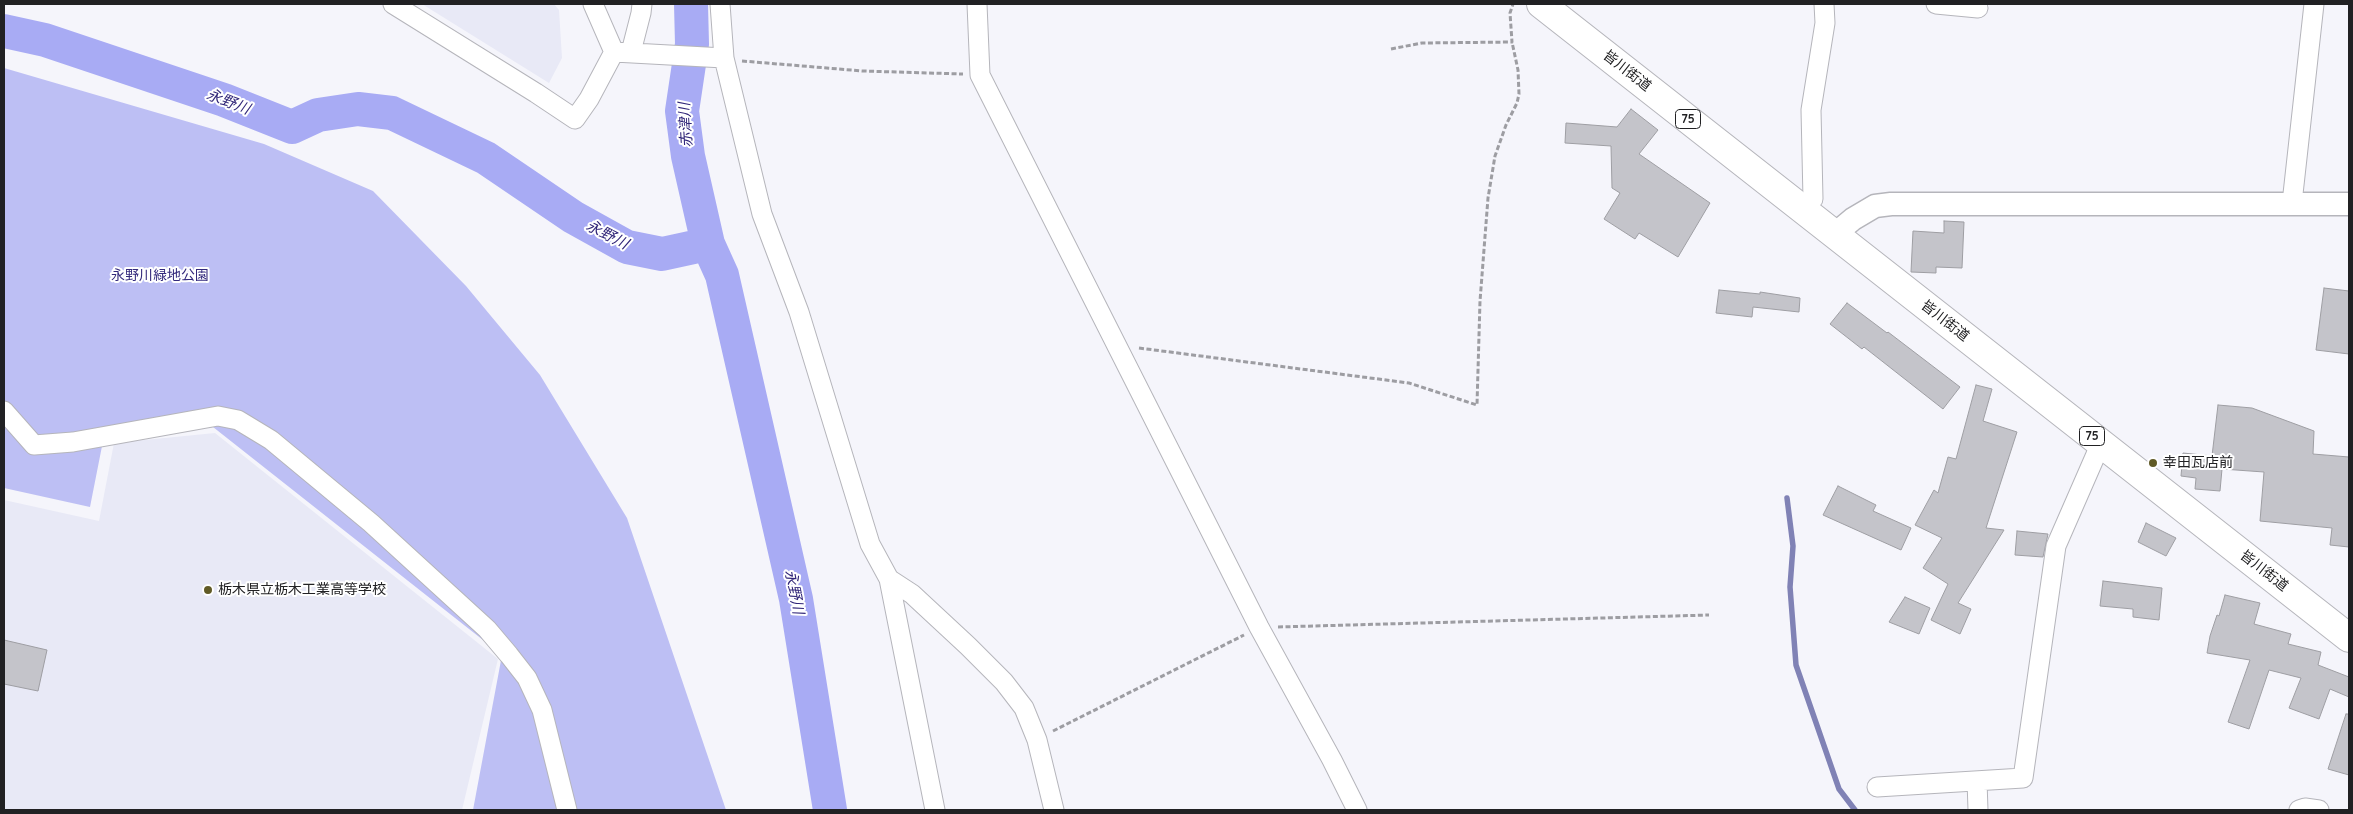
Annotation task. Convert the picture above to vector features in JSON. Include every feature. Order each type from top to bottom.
[{"type":"main road","name":"皆川街道","points":[[1541,4],[1564,12],[1834,234],[2349,638]]},
{"type":"street","points":[[393,4],[575,119],[622,52],[641,13],[642,4]]},
{"type":"street","points":[[593,4],[622,52]]},
{"type":"street","points":[[720,4],[721,57],[762,214],[800,312],[870,544],[889,580],[934,810]]},
{"type":"street","points":[[977,4],[980,75],[1259,627],[1332,760],[1356,810]]},
{"type":"street","points":[[1803,209],[1813,199],[1811,110],[1825,23],[1824,4]]},
{"type":"street","points":[[1936,4],[1978,8]]},
{"type":"street","points":[[2292,203],[2314,4]]},
{"type":"street","points":[[622,52],[721,57]]},
{"type":"street","points":[[1834,234],[1853,219],[1875,206],[1891,204],[2349,204]]},
{"type":"street","points":[[4,411],[34,445],[73,442],[218,416],[238,420],[271,440],[371,523],[487,629],[527,678],[542,710],[567,810]]},
{"type":"street","points":[[1877,787],[2023,778],[2056,546],[2101,443]]},
{"type":"street","points":[[889,580],[912,594],[1004,682],[1024,708],[1037,740],[1054,810]]},
{"type":"street","points":[[1977,781],[1978,810]]},
{"type":"street","points":[[2299,810],[2305,808],[2320,810]]},
{"type":"path","points":[[1118,346],[1409,383],[1477,405],[1480,301],[1488,198],[1495,156],[1519,94],[1518,70],[1512,42],[1510,13],[1513,4]]},
{"type":"path","points":[[1391,49],[1422,43],[1512,42]]},
{"type":"path","points":[[721,57],[761,64],[863,71],[980,75]]},
{"type":"path","points":[[1037,740],[1259,627],[1709,615]]},
{"type":"shaded area","points":[[422,4],[554,4],[559,10],[562,58],[549,83]]},
{"type":"shaded area","name":"栃木県立栃木工業高等学校","points":[[215,433],[498,659],[462,810],[4,810],[4,500],[99,521],[114,443]]},
{"type":"green space","name":"永野川緑地公園","points":[[4,68],[264,144],[373,191],[466,286],[540,375],[627,518],[726,810],[473,810],[502,655],[213,427],[103,441],[90,507],[4,488]]},
{"type":"building","points":[[1631,109],[1658,130],[1639,154],[1710,203],[1678,257],[1639,233],[1635,239],[1604,219],[1620,193],[1612,188],[1611,146],[1565,143],[1566,123],[1617,127]]},
{"type":"building","points":[[1944,221],[1964,222],[1962,268],[1936,267],[1936,273],[1911,272],[1913,231],[1944,233]]},
{"type":"building","points":[[2324,288],[2349,291],[2349,354],[2316,350]]},
{"type":"building","points":[[1719,290],[1760,294],[1760,292],[1800,298],[1799,312],[1753,307],[1752,317],[1716,313]]},
{"type":"building","points":[[1847,303],[1960,387],[1943,409],[1864,347],[1862,349],[1830,324]]},
{"type":"building","points":[[1976,385],[1992,389],[1983,421],[2017,432],[1986,528],[2004,530],[1958,603],[1971,609],[1960,634],[1931,620],[1948,584],[1923,568],[1942,538],[1915,525],[1934,490],[1938,493],[1948,457],[1956,459]]},
{"type":"building","points":[[2218,405],[2252,408],[2314,431],[2313,454],[2349,457],[2349,547],[2330,545],[2332,528],[2260,521],[2264,472],[2222,469],[2220,491],[2195,489],[2196,478],[2181,476],[2183,453],[2212,456]]},
{"type":"building","points":[[1838,486],[1876,505],[1873,511],[1911,528],[1901,550],[1823,515]]},
{"type":"building","points":[[2146,523],[2176,538],[2166,556],[2138,542]]},
{"type":"building","points":[[2017,531],[2048,534],[2043,557],[2015,555]]},
{"type":"building","points":[[2103,581],[2162,588],[2159,620],[2133,617],[2133,609],[2100,606]]},
{"type":"building","points":[[2225,595],[2260,603],[2254,624],[2291,634],[2288,644],[2321,652],[2318,665],[2349,677],[2349,697],[2330,689],[2319,719],[2289,708],[2301,678],[2269,670],[2249,729],[2228,722],[2250,660],[2207,653],[2210,636],[2217,615],[2219,616]]},
{"type":"building","points":[[1905,597],[1930,608],[1919,634],[1889,622]]},
{"type":"building","points":[[4,640],[47,650],[38,691],[4,684]]},
{"type":"building","points":[[2346,714],[2349,714],[2349,775],[2328,769]]},
{"type":"waterway","name":"永野川","points":[[691,4],[692,44],[682,111],[688,156],[708,244],[722,275],[796,599],[830,810]]},
{"type":"waterway","name":"永野川","points":[[4,31],[45,40],[224,100],[292,127],[318,115],[358,109],[392,113],[486,158],[573,217],[627,247],[662,254],[708,244]]},
{"type":"waterway","points":[[1787,498],[1793,546],[1790,587],[1796,665],[1839,789],[1855,810]]},
{"type":"place","name":"幸田瓦店前","points":[[2153,463]]},
{"type":"place","name":"栃木県立栃木工業高等学校","points":[[208,590]]},
{"type":"water label","name":"赤津川","points":[[686,125]]}]
